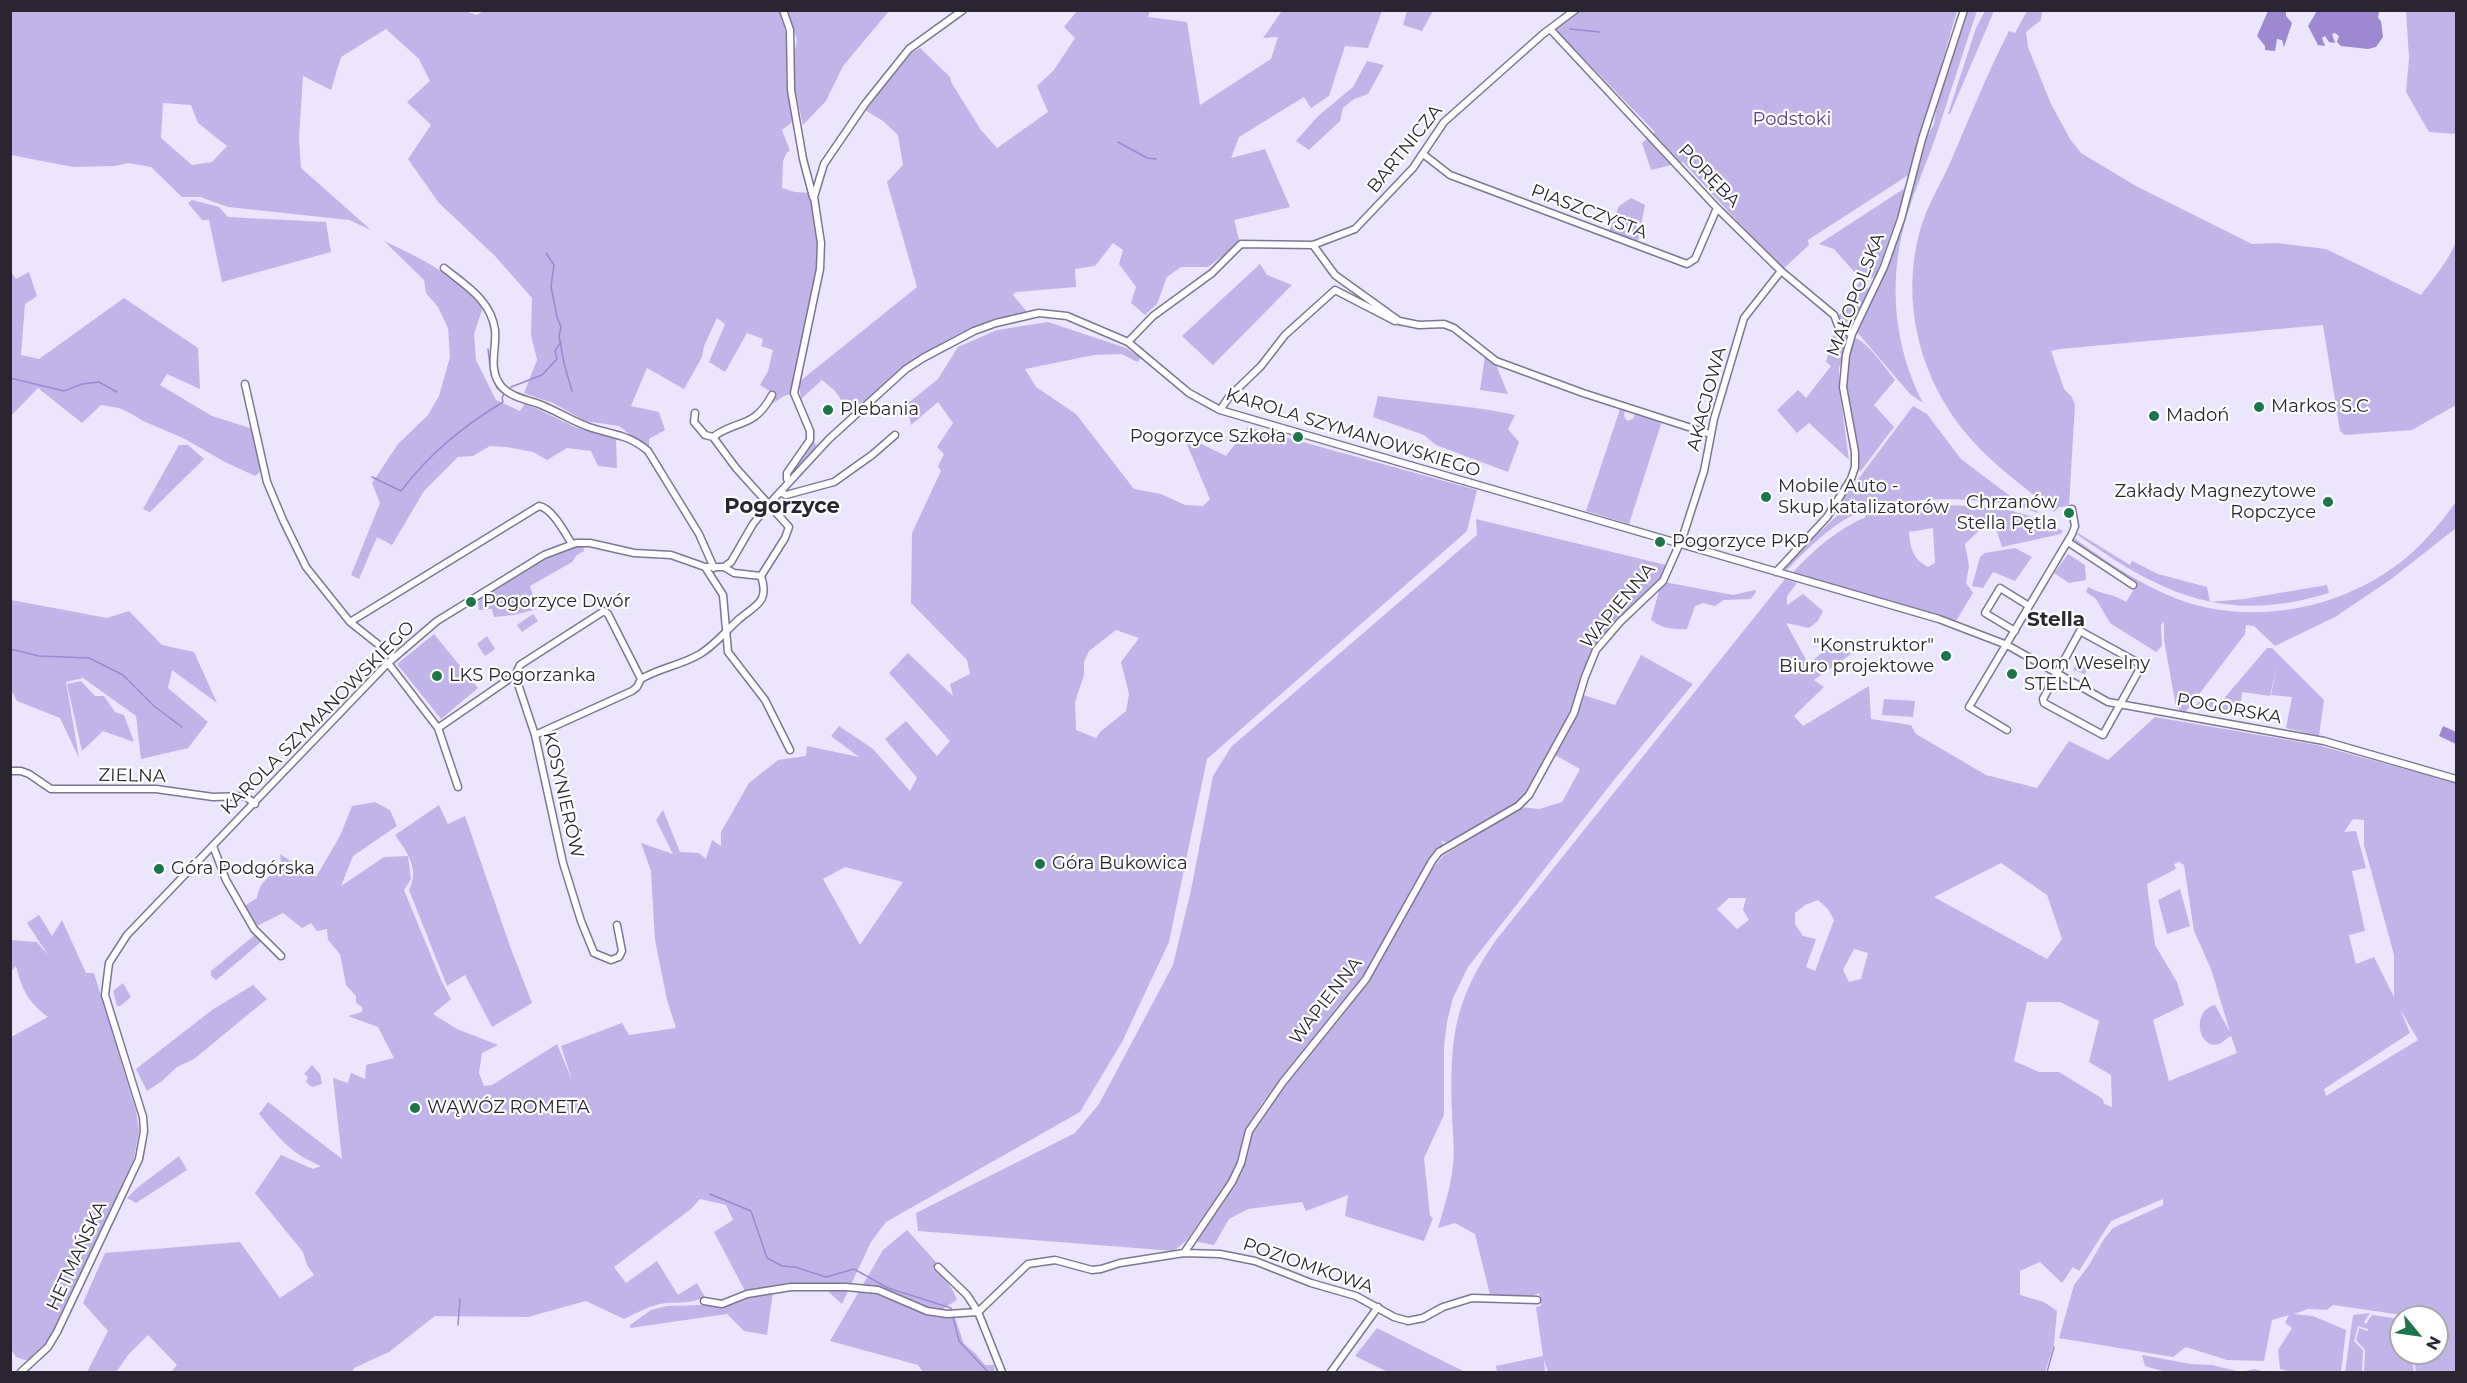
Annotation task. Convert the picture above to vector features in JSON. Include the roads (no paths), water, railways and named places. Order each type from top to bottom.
[{"type":"street","points":[[783,10],[791,42],[789,75],[791,90],[803,159],[814,197],[821,243],[820,269],[794,393],[810,431],[810,440],[787,473],[787,479],[790,480]]},
{"type":"street","points":[[814,197],[820,174],[829,155],[886,76],[909,49],[963,10]]},
{"type":"street","name":"BARTNICZA","points":[[1128,342],[1153,316],[1212,273],[1241,244],[1313,245],[1355,229],[1393,192],[1423,154],[1443,122],[1575,10]]},
{"type":"street","name":"MAŁOPOLSKA","points":[[1776,572],[1827,517],[1851,479],[1855,467],[1855,452],[1843,379],[1846,355],[1852,334],[1884,267],[1901,219],[1922,139],[1964,10]]},
{"type":"street","name":"PORĘBA","points":[[1550,29],[1717,208],[1781,271],[1834,315],[1839,328],[1852,334]]},
{"type":"street","name":"PIASZCZYSTA","points":[[1423,154],[1450,175],[1687,264],[1695,259],[1717,208]]},
{"type":"street","points":[[1313,245],[1344,282],[1399,321]]},
{"type":"street","points":[[444,268],[484,302],[495,330],[493,364],[502,387],[509,393],[549,408],[575,422],[631,438],[648,451],[699,534],[714,568]]},
{"type":"street","name":"AKACJOWA","points":[[1679,544],[1704,471],[1710,434],[1744,318],[1781,271]]},
{"type":"street","points":[[1220,410],[1229,397],[1261,366],[1285,335],[1335,291],[1399,321],[1419,326],[1444,324],[1454,328],[1496,361],[1583,393],[1710,434]]},
{"type":"street","name":"KAROLA SZYMANOWSKIEGO","points":[[143,1141],[139,1100],[105,995],[107,973],[119,945],[394,657],[437,621],[465,602],[544,555],[572,543],[590,543],[634,553],[671,555],[705,567],[724,567],[731,562],[753,524],[790,480],[829,439],[906,369],[974,331],[996,323],[1039,313],[1067,316],[1128,342],[1189,393],[1220,410],[1939,619]]},
{"type":"street","points":[[244,384],[265,475],[283,520],[306,567],[350,622],[394,657]]},
{"type":"street","points":[[695,412],[694,422],[705,435],[713,436],[725,428],[749,422],[766,406],[772,395]]},
{"type":"street","points":[[780,492],[786,495],[834,482],[872,455],[895,435]]},
{"type":"street","points":[[535,735],[632,691],[641,680],[700,654],[760,603],[764,596],[761,576],[785,538],[789,527],[736,468],[713,436]]},
{"type":"street","points":[[350,622],[539,506],[550,512],[572,543]]},
{"type":"street","points":[[2007,730],[1970,707],[2068,542],[2075,526],[2072,508]]},
{"type":"street","points":[[2068,542],[2133,585]]},
{"type":"street","name":"WAPIENNA","points":[[1184,1253],[1232,1182],[1241,1164],[1249,1131],[1283,1082],[1366,979],[1432,861],[1439,852],[1518,806],[1529,795],[1574,713],[1596,650],[1620,622],[1663,581],[1679,544]]},
{"type":"street","points":[[705,567],[723,595],[726,644],[731,658],[765,700],[790,750]]},
{"type":"street","points":[[724,567],[734,573],[761,576]]},
{"type":"street","points":[[2015,631],[1985,613],[2000,588],[2029,606]]},
{"type":"street","points":[[438,728],[515,675],[520,665],[604,611],[608,614],[641,680]]},
{"type":"street","name":"POGORSKA","points":[[1939,619],[2007,645],[2108,702],[2324,741],[2457,778]]},
{"type":"street","points":[[2080,631],[2142,665],[2120,705],[2103,735],[2044,703],[2043,699],[2056,673],[2080,631]]},
{"type":"street","points":[[388,663],[438,728],[458,787]]},
{"type":"street","name":"KOSYNIERÓW","points":[[515,675],[535,735],[563,863],[581,921],[594,953],[611,960],[619,957],[622,951],[617,926]]},
{"type":"street","name":"ZIELNA","points":[[10,771],[29,774],[51,789],[156,789],[213,797],[245,796],[255,804]]},
{"type":"street","points":[[213,846],[226,880],[254,929],[281,956]]},
{"type":"street","name":"HETMAŃSKA","points":[[21,1372],[48,1347],[57,1332],[130,1181],[143,1141]]},
{"type":"street","points":[[704,1301],[722,1304],[747,1294],[790,1287],[865,1288],[878,1290],[927,1311],[948,1314],[978,1312],[1028,1264],[1055,1260],[1101,1269],[1120,1263],[1184,1253]]},
{"type":"street","name":"POZIOMKOWA","points":[[1184,1253],[1220,1254],[1255,1261],[1311,1283],[1356,1296],[1401,1320],[1416,1321],[1457,1301],[1485,1297],[1537,1300]]},
{"type":"street","points":[[938,1267],[967,1295],[978,1312],[1002,1372]]},
{"type":"street","points":[[1331,1372],[1378,1307]]},
{"type":"waterway","points":[[1570,29],[1600,32]]},
{"type":"waterway","points":[[1118,142],[1147,158],[1156,159]]},
{"type":"waterway","points":[[546,253],[554,265],[551,286],[561,327],[559,336],[564,363],[572,391]]},
{"type":"waterway","points":[[511,387],[542,375],[557,359],[555,351],[561,342]]},
{"type":"waterway","points":[[488,349],[490,366]]},
{"type":"waterway","points":[[10,378],[64,391],[82,384],[99,382],[117,392]]},
{"type":"waterway","points":[[372,477],[401,491],[423,465],[448,442],[503,402],[504,394],[497,388],[495,382]]},
{"type":"waterway","points":[[10,649],[39,656],[89,658],[123,675],[154,706],[182,727]]},
{"type":"waterway","points":[[710,1194],[751,1211],[767,1258],[782,1266],[795,1267],[826,1277],[854,1269],[888,1288],[951,1308],[952,1313]]},
{"type":"waterway","points":[[458,1325],[460,1299]]},
{"type":"waterway","points":[[953,1317],[959,1341],[988,1372]]},
{"type":"waterway","points":[[2047,1372],[2054,1347]]},
{"type":"place","name":"Markos S.C","points":[[2259,407]]},
{"type":"place","name":"Plebania","points":[[828,410]]},
{"type":"place","name":"Madoń","points":[[2154,416]]},
{"type":"place","name":"Pogorzyce Szkoła","points":[[1298,437]]},
{"type":"place","name":"Mobile Auto - Skup katalizatorów","points":[[1766,497]]},
{"type":"place","name":"Zakłady Magnezytowe Ropczyce","points":[[2328,502]]},
{"type":"place","name":"Chrzanów Stella Pętla","points":[[2069,513]]},
{"type":"place","name":"Pogorzyce PKP","points":[[1660,542]]},
{"type":"place","name":"Pogorzyce Dwór","points":[[471,602]]},
{"type":"place","name":"\"Konstruktor\" Biuro projektowe","points":[[1946,656]]},
{"type":"place","name":"Dom Weselny STELLA","points":[[2012,674]]},
{"type":"place","name":"LKS Pogorzanka","points":[[437,676]]},
{"type":"place","name":"Góra Bukowica","points":[[1040,864]]},
{"type":"place","name":"Góra Podgórska","points":[[159,869]]},
{"type":"place","name":"WĄWÓZ ROMETA","points":[[415,1108]]},
{"type":"district","name":"Pogorzyce","points":[[782,507]]},
{"type":"district","name":"Stella","points":[[2056,620]]},
{"type":"park label","name":"Podstoki","points":[[1792,120]]}]
